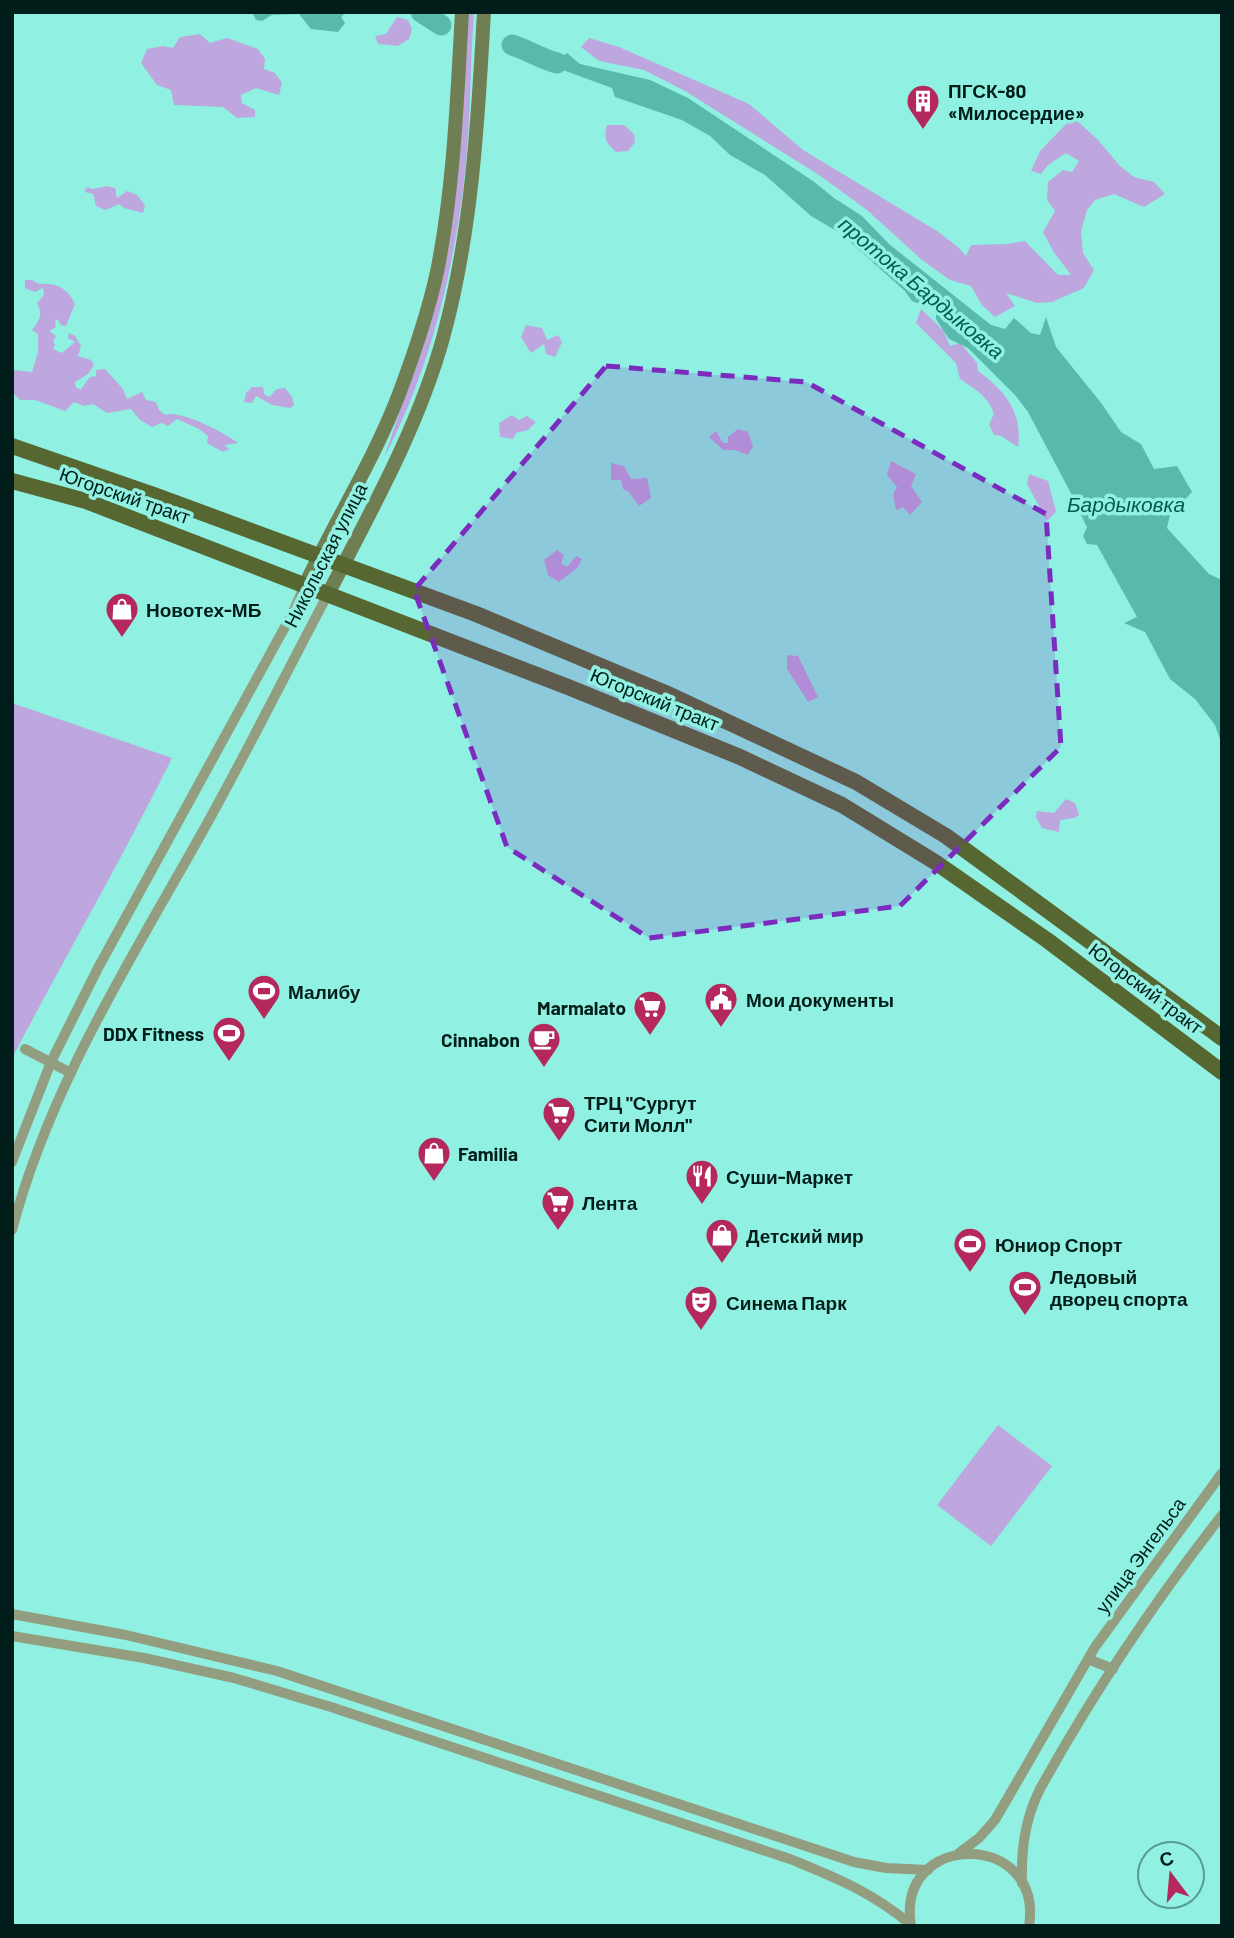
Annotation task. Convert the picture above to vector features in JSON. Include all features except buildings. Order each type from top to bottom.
[{"type":"main road","name":"Югорский тракт","points":[[12,446],[154,495],[476,614],[670,695],[856,782],[946,836],[1222,1038]]},
{"type":"main road","name":"Югорский тракт","points":[[12,481],[86,501],[328,593],[740,757],[842,805],[935,862],[1036,933],[1222,1072]]},
{"type":"street","name":"Никольская улица","points":[[12,1162],[51,1062],[98,968],[292,614],[383,432],[399,394],[422,327],[444,229],[462,12]]},
{"type":"street","name":"Никольская улица","points":[[12,1230],[34,1161],[71,1073],[118,980],[253,740],[343,565],[419,407],[443,338],[471,190],[484,12]]},
{"type":"street","points":[[25,1049],[71,1073]]},
{"type":"street","name":"улица Энгельса","points":[[928,1870],[940,1861],[959,1853],[979,1838],[995,1820],[1088,1659],[1222,1473]]},
{"type":"street","points":[[1022,1883],[1024,1835],[1031,1807],[1113,1669],[1222,1515]]},
{"type":"street","points":[[12,1614],[126,1634],[277,1671],[854,1862],[886,1868],[928,1870]]},
{"type":"street","points":[[12,1636],[144,1658],[234,1678],[331,1707],[790,1859],[857,1886],[881,1901],[910,1925]]},
{"type":"street","points":[[1088,1659],[1113,1669]]},
{"type":"street","points":[[959,1853],[991,1856],[1009,1867],[1022,1883],[1029,1903],[1029,1926]]},
{"type":"street","points":[[910,1925],[913,1892],[928,1870]]},
{"type":"highlighted area","points":[[606,366],[806,382],[1046,514],[1061,747],[900,906],[649,938],[507,847],[414,590]]},
{"type":"shaded area","points":[[468,12],[474,12],[468,132],[454,246],[447,283],[427,355],[415,390],[384,458],[431,319]]},
{"type":"shaded area","points":[[397,17],[408,20],[412,29],[409,39],[398,46],[378,44],[375,36],[386,34]]},
{"type":"shaded area","points":[[200,34],[210,43],[227,38],[258,49],[265,59],[264,69],[275,73],[282,83],[279,95],[256,88],[241,95],[242,103],[255,110],[255,117],[237,118],[223,107],[174,105],[171,90],[157,85],[141,63],[147,49],[163,46],[173,48],[180,37]]},
{"type":"shaded area","points":[[589,38],[619,47],[749,104],[803,150],[937,231],[966,256],[971,245],[1025,241],[1058,275],[1071,275],[1043,232],[1055,211],[1047,200],[1048,182],[1063,170],[1072,172],[1079,161],[1066,153],[1048,165],[1041,174],[1031,171],[1040,151],[1073,117],[1098,140],[1119,165],[1134,177],[1154,182],[1165,194],[1144,207],[1114,194],[1095,200],[1087,210],[1081,231],[1083,253],[1094,270],[1084,288],[1052,302],[1037,303],[1006,293],[1015,306],[995,317],[982,305],[971,286],[950,280],[922,260],[867,210],[819,175],[685,91],[644,70],[599,61],[581,47]]},
{"type":"shaded area","points":[[607,125],[624,125],[634,134],[635,142],[628,151],[616,152],[610,146],[605,137]]},
{"type":"shaded area","points":[[107,186],[115,188],[117,198],[127,191],[137,195],[145,205],[143,213],[119,204],[106,210],[96,206],[93,194],[85,192],[86,187],[93,189]]},
{"type":"shaded area","points":[[25,280],[61,287],[75,304],[66,326],[55,319],[56,327],[49,331],[56,336],[53,349],[62,353],[75,342],[68,338],[69,333],[75,336],[81,346],[78,356],[91,360],[94,365],[88,374],[75,382],[76,388],[81,389],[90,377],[96,376],[96,370],[105,369],[123,389],[127,399],[142,392],[146,400],[156,402],[165,415],[181,415],[213,428],[238,443],[224,445],[229,449],[223,452],[207,443],[208,436],[199,429],[177,419],[168,426],[161,423],[152,427],[140,420],[131,409],[107,413],[93,404],[84,406],[74,402],[65,411],[35,400],[20,400],[12,392],[12,370],[32,372],[38,352],[38,334],[32,330],[40,317],[37,303],[44,295],[43,288],[35,292],[25,288]]},
{"type":"shaded area","points":[[921,309],[943,330],[950,346],[960,343],[977,363],[978,371],[996,386],[1010,403],[1018,423],[1018,447],[1001,436],[994,435],[989,424],[994,414],[988,402],[960,379],[956,363],[916,323]]},
{"type":"shaded area","points":[[526,325],[542,328],[547,340],[558,335],[562,342],[555,357],[546,354],[544,344],[531,353],[521,337]]},
{"type":"shaded area","points":[[252,387],[263,387],[264,394],[269,397],[277,389],[285,388],[294,405],[290,408],[272,405],[256,396],[252,403],[244,402],[246,393]]},
{"type":"shaded area","points":[[512,415],[519,420],[527,416],[536,422],[528,430],[516,433],[513,439],[500,437],[499,423]]},
{"type":"shaded area","points":[[738,429],[748,432],[753,446],[748,455],[735,450],[723,450],[709,437],[716,431],[723,443],[728,443],[728,437]]},
{"type":"shaded area","points":[[891,461],[916,474],[911,486],[922,502],[910,515],[903,507],[896,510],[893,494],[897,487],[887,475]]},
{"type":"shaded area","points":[[611,463],[624,466],[631,479],[647,478],[651,498],[639,506],[629,492],[623,489],[621,480],[611,480]]},
{"type":"shaded area","points":[[1029,474],[1048,481],[1056,512],[1047,521],[1027,484]]},
{"type":"shaded area","points":[[557,550],[564,555],[561,563],[567,567],[576,556],[582,559],[578,567],[559,582],[548,575],[544,560]]},
{"type":"shaded area","points":[[787,655],[798,656],[818,697],[808,702],[787,669]]},
{"type":"shaded area","points":[[12,703],[172,758],[12,1058]]},
{"type":"shaded area","points":[[1066,799],[1075,803],[1079,815],[1060,820],[1059,832],[1042,828],[1036,817],[1037,811],[1054,813]]},
{"type":"shaded area","points":[[998,1425],[1052,1466],[991,1546],[937,1505]]},
{"type":"water","points":[[252,12],[346,12],[341,17],[345,23],[338,32],[311,29],[299,14],[272,15],[262,21],[256,20]]},
{"type":"water","name":"Бардыковка","points":[[532,51],[556,61],[567,53],[580,64],[650,80],[688,98],[862,216],[889,244],[991,325],[1005,329],[1014,318],[1031,333],[1040,335],[1046,317],[1056,347],[1121,432],[1141,444],[1154,469],[1177,466],[1192,492],[1170,515],[1167,528],[1209,574],[1222,580],[1222,745],[1215,725],[1195,699],[1170,679],[1145,632],[1124,623],[1137,617],[1097,545],[1087,544],[1083,536],[1087,527],[1028,412],[1015,395],[968,348],[949,339],[936,319],[936,310],[912,301],[905,291],[840,233],[811,216],[765,175],[730,155],[710,136],[682,120],[615,97],[612,88],[541,62]]},
{"type":"waterway","points":[[421,12],[441,25]]},
{"type":"waterway","name":"протока Бардыковка","points":[[512,45],[557,63]]},
{"type":"place","name":"ПГСК-80 «Милосердие»","points":[[923,131]]},
{"type":"place","name":"Новотех-МБ","points":[[122,639]]},
{"type":"place","name":"Малибу","points":[[264,1021]]},
{"type":"place","name":"Мои документы","points":[[721,1029]]},
{"type":"place","name":"Marmalato","points":[[650,1037]]},
{"type":"place","name":"DDX Fitness","points":[[229,1063]]},
{"type":"place","name":"Cinnabon","points":[[544,1069]]},
{"type":"place","name":"ТРЦ \"Сургут Сити Молл\"","points":[[559,1143]]},
{"type":"place","name":"Familia","points":[[434,1183]]},
{"type":"place","name":"Суши-Маркет","points":[[702,1206]]},
{"type":"place","name":"Лента","points":[[558,1232]]},
{"type":"place","name":"Детский мир","points":[[722,1265]]},
{"type":"place","name":"Юниор Спорт","points":[[970,1274]]},
{"type":"place","name":"Ледовый дворец спорта","points":[[1025,1317]]},
{"type":"place","name":"Синема Парк","points":[[701,1332]]}]
